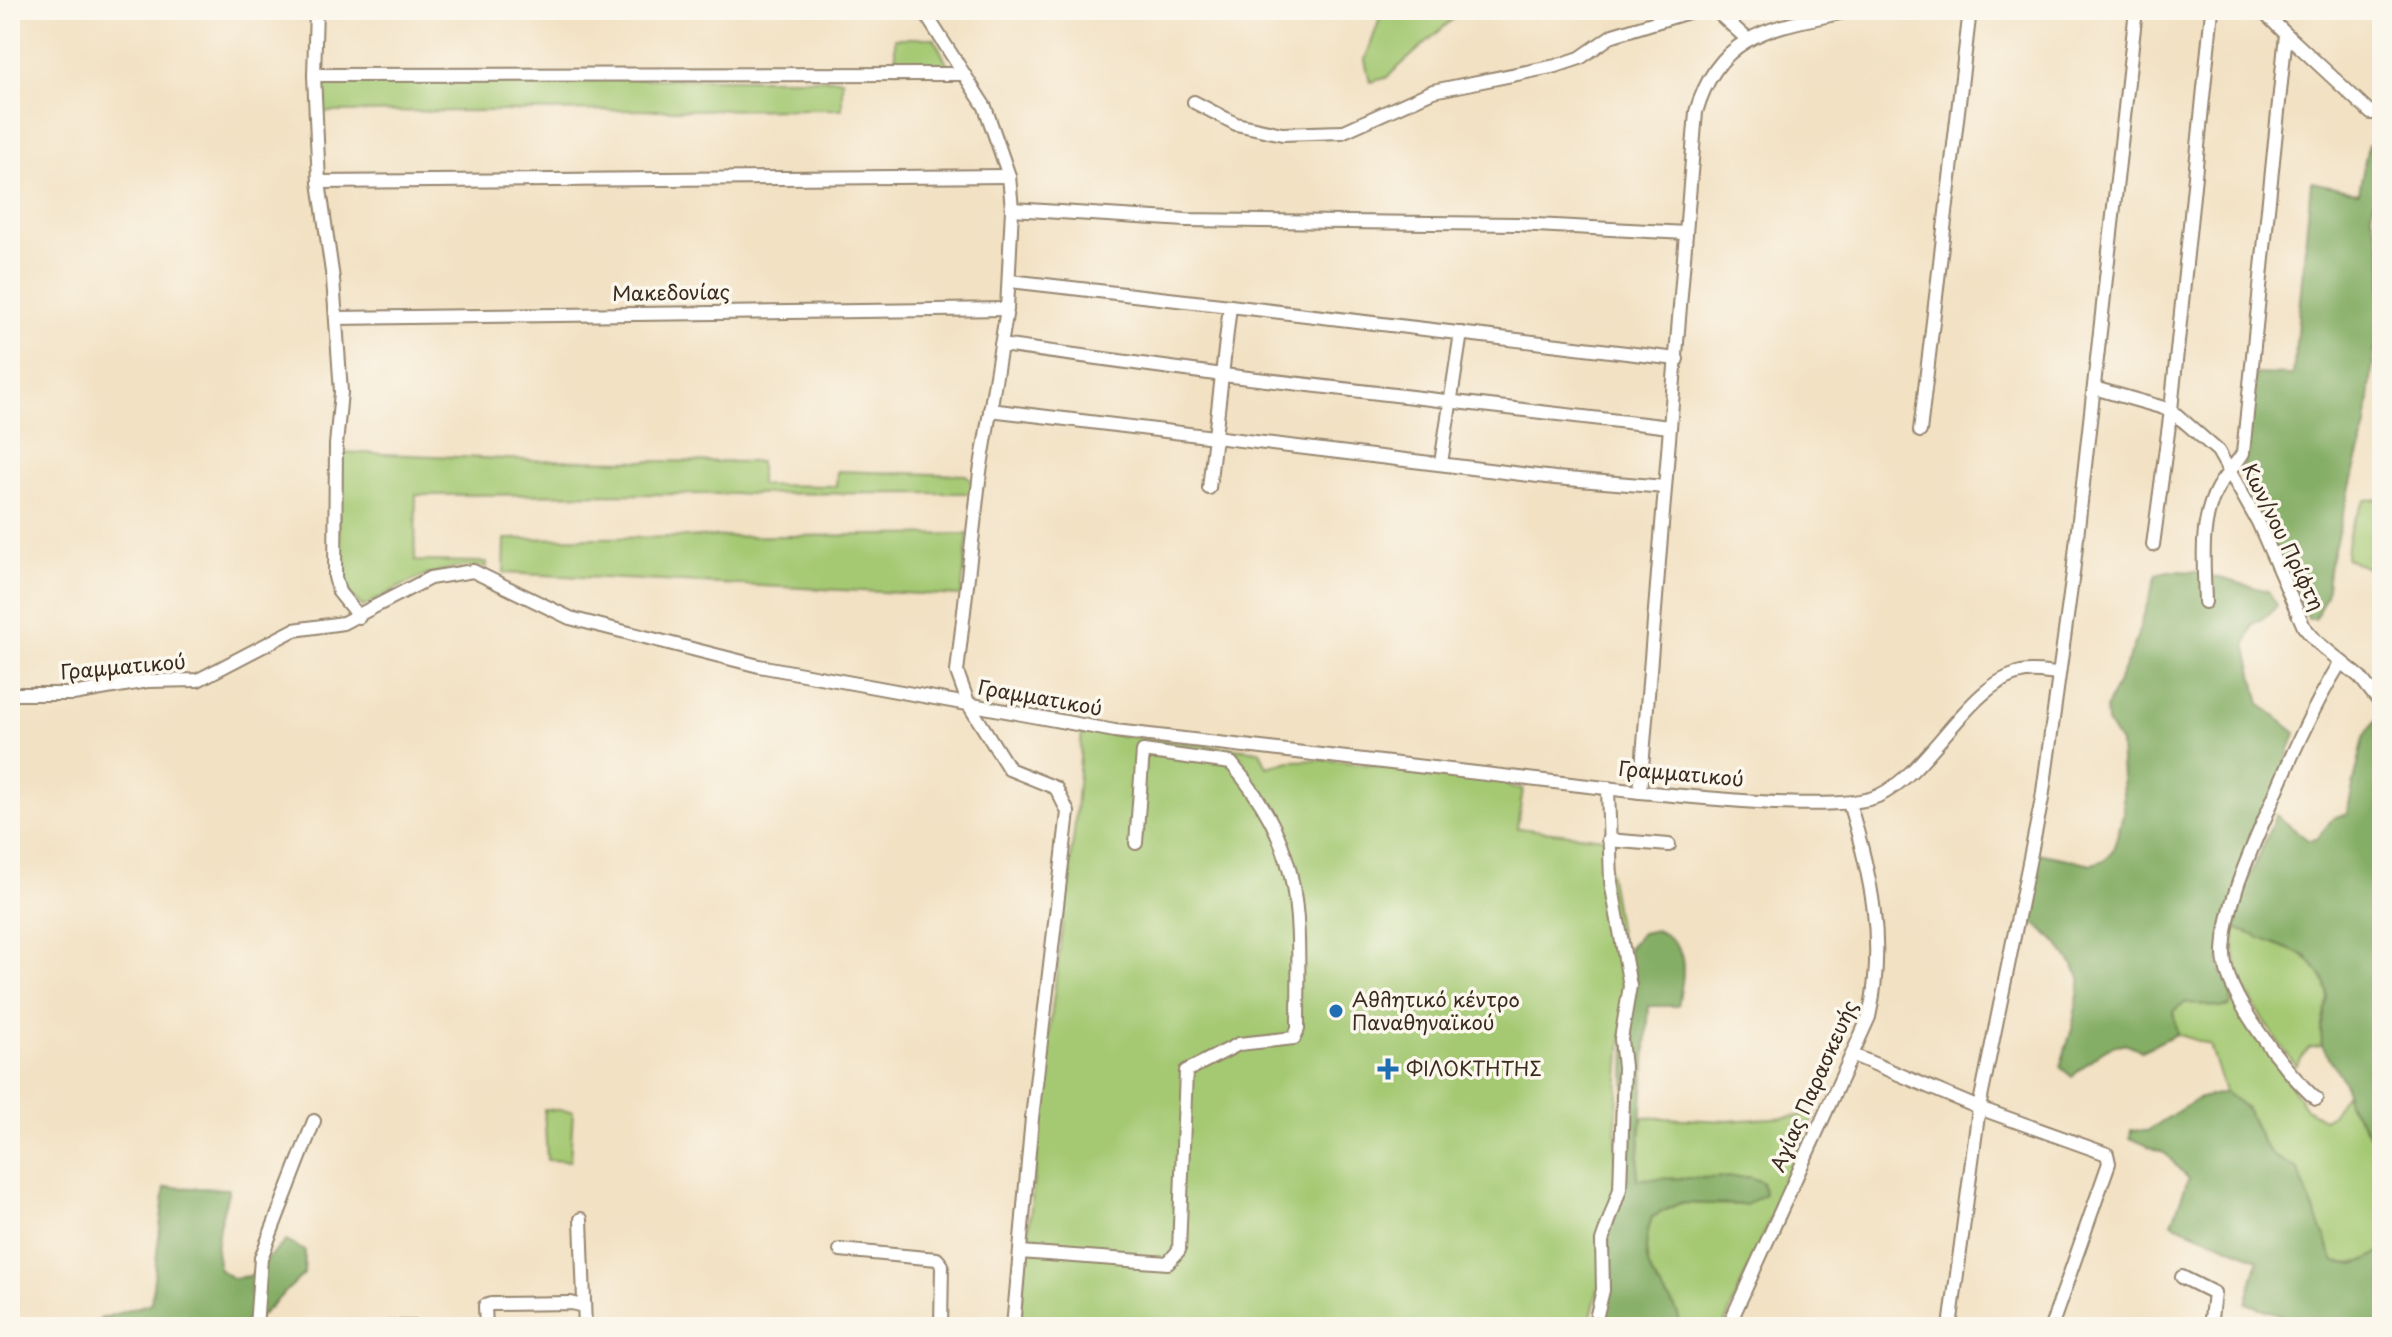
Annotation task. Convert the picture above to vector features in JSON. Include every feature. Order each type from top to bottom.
[{"type":"street","points":[[316,10],[314,75],[319,182],[336,318],[341,415],[336,445],[335,577],[339,592],[359,617]]},
{"type":"street","points":[[923,10],[985,107],[1009,176],[1012,209],[1007,309],[990,410],[957,672],[969,705],[1009,769],[1052,784],[1063,795],[1068,812],[1032,1118],[1013,1327]]},
{"type":"street","points":[[1194,102],[1236,124],[1282,134],[1342,132],[1433,91],[1485,84],[1556,66],[1580,58],[1613,35],[1695,10]]},
{"type":"street","points":[[1715,10],[1746,38]]},
{"type":"street","points":[[1640,792],[1696,112],[1704,83],[1746,38],[1854,10]]},
{"type":"street","points":[[1920,431],[1970,10]]},
{"type":"street","points":[[1950,1327],[1979,1108],[2042,799],[2073,573],[2136,10]]},
{"type":"street","points":[[2153,545],[2171,410],[2212,10]]},
{"type":"street","points":[[2261,10],[2371,113],[2382,109]]},
{"type":"street","points":[[2205,602],[2204,523],[2218,486],[2231,474],[2243,453],[2286,34]]},
{"type":"street","points":[[314,75],[963,74]]},
{"type":"street","points":[[319,182],[1009,176]]},
{"type":"street","points":[[1012,209],[1186,220],[1517,224],[1686,233]]},
{"type":"street","points":[[1010,281],[1677,359]]},
{"type":"street","points":[[1209,488],[1230,306]]},
{"type":"street","name":"Μακεδονίας","points":[[336,318],[1007,309]]},
{"type":"street","points":[[1441,463],[1461,333]]},
{"type":"street","points":[[1001,345],[1223,375],[1670,427]]},
{"type":"street","name":"Κων/νου Πρίφτη","points":[[2094,388],[2171,410],[2218,451],[2258,522],[2304,627],[2340,663],[2360,677],[2382,705]]},
{"type":"street","points":[[990,410],[1555,478],[1665,487]]},
{"type":"street","name":"Γραμματικού","points":[[10,694],[73,694],[147,681],[198,680],[294,630],[359,617],[430,578],[473,571],[570,618],[759,666],[1115,731],[1640,792],[1728,800],[1849,803],[1876,797],[1898,784],[1981,698],[2005,678],[2022,672],[2057,674]]},
{"type":"street","points":[[2316,1099],[2293,1079],[2252,1017],[2234,986],[2224,951],[2244,869],[2306,719],[2340,663]]},
{"type":"street","points":[[1020,1252],[1168,1263],[1179,1250],[1177,1211],[1186,1071],[1239,1044],[1284,1042],[1294,1038],[1298,1029],[1298,902],[1292,872],[1257,793],[1231,763],[1143,751],[1136,843]]},
{"type":"street","points":[[1594,1327],[1603,1290],[1602,1241],[1620,1189],[1624,1067],[1621,1039],[1630,986],[1611,882],[1608,788]]},
{"type":"street","name":"Αγίας Παρασκευής","points":[[1728,1327],[1853,1055],[1869,1017],[1876,987],[1878,934],[1872,883],[1849,803]]},
{"type":"street","points":[[1608,840],[1669,845]]},
{"type":"street","points":[[1853,1055],[1979,1108],[2109,1157],[2051,1327]]},
{"type":"street","points":[[256,1327],[261,1258],[314,1121]]},
{"type":"street","points":[[581,1219],[585,1327]]},
{"type":"street","points":[[840,1250],[937,1259],[942,1265],[941,1327]]},
{"type":"street","points":[[2182,1277],[2214,1293],[2210,1327]]},
{"type":"street","points":[[486,1327],[485,1306],[491,1304],[571,1303],[584,1306]]},
{"type":"street","points":[[392,1327],[425,1327]]},
{"type":"green space","points":[[1383,10],[1463,10],[1386,78],[1370,82],[1365,60]]},
{"type":"green space","points":[[895,38],[934,38],[950,69],[895,69]]},
{"type":"green space","points":[[320,79],[842,79],[842,109],[322,112]]},
{"type":"green space","points":[[2368,145],[2379,150],[2372,216],[2382,253],[2382,334],[2374,352],[2366,426],[2330,564],[2326,596],[2315,619],[2308,619],[2242,476],[2255,374],[2293,375],[2311,182],[2359,192]]},
{"type":"green space","points":[[336,452],[532,460],[760,462],[760,485],[836,486],[837,471],[966,475],[974,483],[973,493],[416,495],[415,561],[487,562],[486,567],[452,568],[437,572],[363,607],[346,590],[340,577]]},
{"type":"green space","points":[[2382,499],[2382,574],[2346,559],[2351,528],[2361,507],[2366,500]]},
{"type":"green space","points":[[968,534],[961,596],[504,573],[505,539]]},
{"type":"green space","points":[[2198,572],[2268,591],[2277,605],[2270,614],[2253,624],[2246,645],[2260,704],[2296,733],[2223,944],[2219,965],[2232,996],[2230,1006],[2219,1008],[2185,1002],[2173,1011],[2177,1034],[2141,1051],[2122,1044],[2113,1046],[2072,1077],[2060,1067],[2072,1029],[2081,978],[2050,936],[2024,918],[2037,853],[2093,864],[2104,860],[2113,850],[2124,812],[2120,744],[2107,723],[2106,708],[2133,649],[2157,574]]},
{"type":"green space","points":[[2375,721],[2382,728],[2382,753],[2378,764],[2382,774],[2382,1152],[2348,1103],[2344,1081],[2322,1046],[2321,1028],[2328,999],[2325,981],[2306,956],[2235,928],[2242,895],[2276,815],[2308,840],[2317,839],[2333,818],[2347,813],[2364,737]]},
{"type":"green space","name":"Αθλητικό κέντρο Παναθηναϊκού","points":[[1082,731],[1260,751],[1267,767],[1290,761],[1328,760],[1504,780],[1509,787],[1523,789],[1517,828],[1604,838],[1626,978],[1616,1123],[1617,1176],[1598,1290],[1588,1327],[1019,1327],[1045,1067],[1075,824]]},
{"type":"green space","points":[[2235,928],[2293,950],[2317,969],[2325,981],[2328,996],[2322,1046],[2309,1048],[2296,1066],[2262,1018],[2244,983],[2234,947]]},
{"type":"green space","points":[[1656,930],[1675,944],[1680,952],[1683,972],[1678,1006],[1649,1006],[1637,1179],[1750,1177],[1762,1182],[1765,1194],[1746,1205],[1680,1203],[1652,1217],[1647,1259],[1652,1274],[1679,1316],[1679,1327],[1597,1327],[1608,1240],[1623,1186],[1628,948],[1642,933]]},
{"type":"green space","points":[[2232,996],[2306,1109],[2323,1119],[2331,1115],[2346,1093],[2348,1103],[2382,1152],[2382,1252],[2360,1262],[2335,1263],[2297,1169],[2274,1156],[2263,1144],[2247,1109],[2225,1092],[2210,1045],[2177,1034],[2173,1011],[2185,1002],[2219,1008],[2229,1006]]},
{"type":"green space","points":[[2225,1092],[2247,1109],[2263,1144],[2273,1156],[2297,1169],[2335,1262],[2355,1265],[2382,1252],[2382,1327],[2318,1327],[2246,1303],[2258,1259],[2172,1223],[2188,1179],[2166,1154],[2130,1138],[2131,1130],[2147,1131],[2197,1099]]},
{"type":"green space","points":[[544,1109],[573,1111],[570,1161],[547,1160]]},
{"type":"green space","points":[[1815,1115],[1723,1327],[1679,1327],[1674,1306],[1658,1286],[1647,1259],[1646,1240],[1652,1217],[1680,1203],[1746,1205],[1637,1180],[1642,1117],[1727,1121]]},
{"type":"green space","points":[[165,1187],[229,1189],[216,1251],[219,1269],[232,1278],[250,1276],[286,1241],[305,1251],[304,1274],[249,1327],[99,1327],[100,1319],[151,1303]]},
{"type":"place","name":"Αθλητικό κέντρο Παναθηναϊκού","points":[[1336,1011]]},
{"type":"place","name":"ΦΙΛΟΚΤΗΤΗΣ","points":[[1388,1069]]}]
